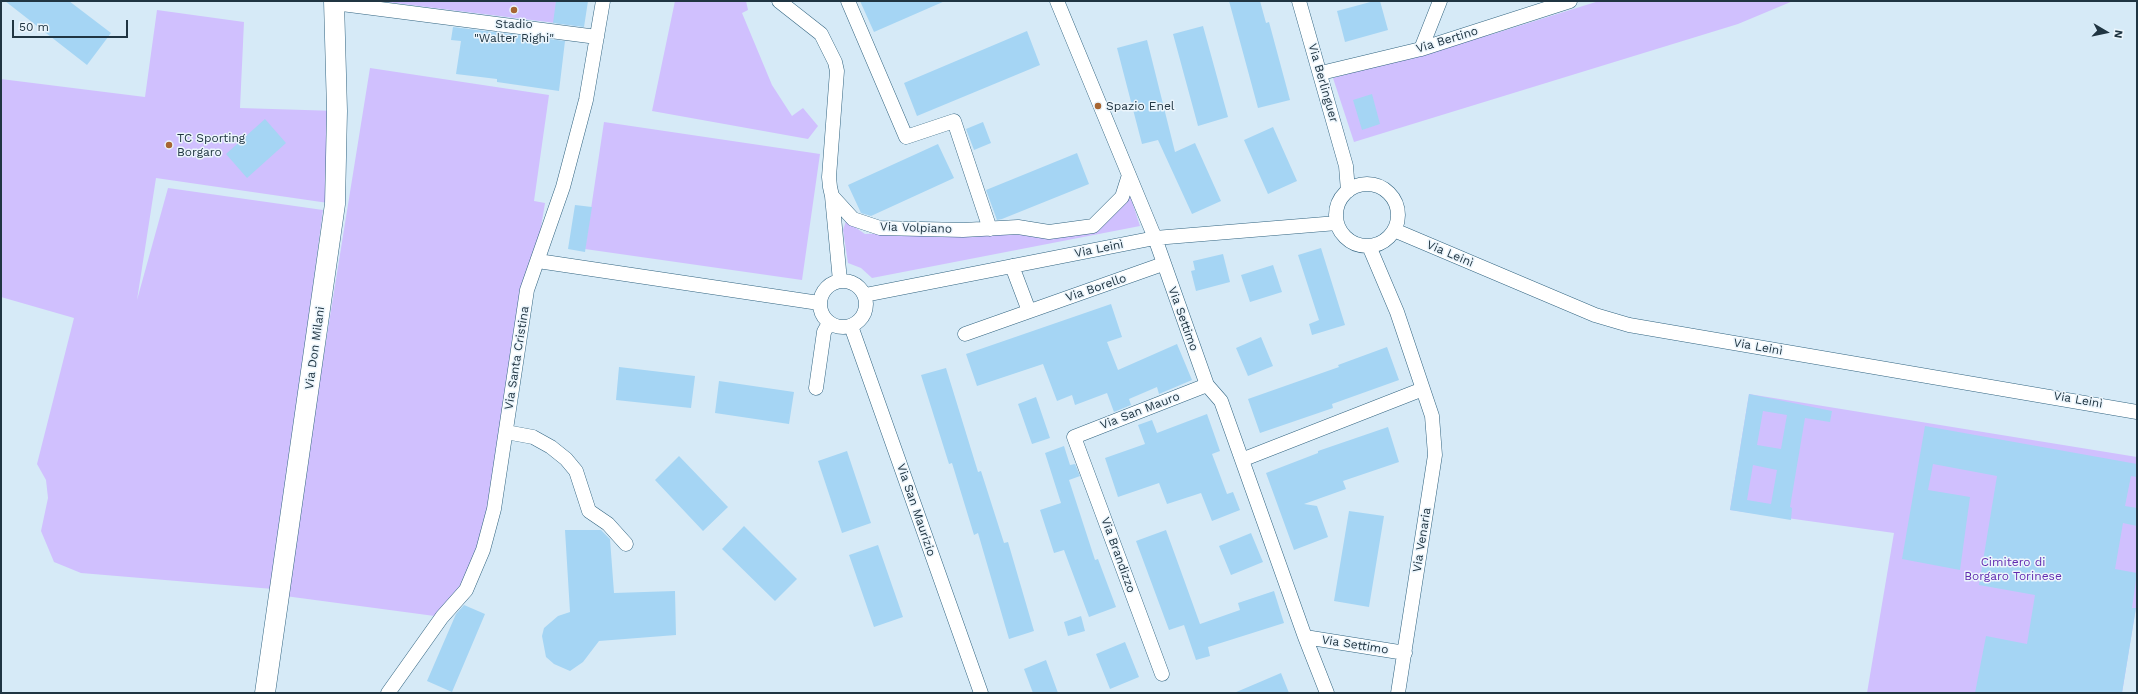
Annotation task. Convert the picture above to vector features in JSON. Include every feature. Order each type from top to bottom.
[{"type":"street","name":"Via Santa Cristina","points":[[388,693],[442,618],[466,590],[483,550],[494,509],[527,290],[562,187],[584,108],[603,1]]},
{"type":"street","points":[[779,1],[821,34],[835,62],[837,71],[829,177],[840,280]]},
{"type":"street","points":[[848,1],[906,137],[954,121],[990,229]]},
{"type":"street","name":"Via Settimo","points":[[1057,1],[1155,238],[1207,385],[1221,401],[1244,459],[1327,693]]},
{"type":"street","name":"Via Berlinguer","points":[[1299,1],[1321,73],[1346,166]]},
{"type":"street","points":[[1421,49],[1440,1]]},
{"type":"street","name":"Via Bertino","points":[[1321,73],[1421,49],[1570,1]]},
{"type":"street","points":[[334,2],[597,37]]},
{"type":"street","name":"Via Don Milani","points":[[265,693],[335,204],[337,111],[334,2]]},
{"type":"street","points":[[1346,166],[1362,185]]},
{"type":"street","points":[[1346,166],[1348,191]]},
{"type":"street","name":"Via Volpiano","points":[[832,196],[852,219],[880,228],[990,229],[1018,227],[1049,232],[1093,226],[1122,197],[1129,175]]},
{"type":"street","points":[[1362,185],[1372,185],[1381,188],[1389,194],[1397,211],[1397,221],[1394,230],[1388,238],[1379,244],[1369,246],[1357,244],[1346,238],[1337,223],[1338,206],[1348,191],[1362,185]]},
{"type":"street","name":"Via Leinì","points":[[865,295],[1155,238],[1337,223]]},
{"type":"street","name":"Via Leinì","points":[[1394,230],[1595,315],[1629,325],[2137,412]]},
{"type":"street","name":"Via Venaria","points":[[1369,246],[1397,312],[1432,416],[1435,455],[1398,693]]},
{"type":"street","points":[[538,261],[819,303]]},
{"type":"street","name":"Via Borello","points":[[965,334],[1163,264]]},
{"type":"street","points":[[1012,266],[1029,311]]},
{"type":"street","points":[[840,280],[855,284],[865,295],[866,310],[858,322],[851,326],[844,328],[829,323],[820,311],[819,303],[826,288],[840,280]]},
{"type":"street","points":[[816,388],[824,332],[829,323]]},
{"type":"street","name":"Via San Maurizio","points":[[851,326],[981,693]]},
{"type":"street","name":"Via San Mauro","points":[[1074,437],[1207,385]]},
{"type":"street","points":[[1244,459],[1423,389]]},
{"type":"street","points":[[506,432],[533,437],[551,447],[566,459],[576,470],[589,510],[608,524],[626,544]]},
{"type":"street","name":"Via Brandizzo","points":[[1074,437],[1162,674]]},
{"type":"street","name":"Via Settimo","points":[[1306,637],[1405,653]]},
{"type":"green space","name":"Stadio \"Walter Righi\"","points":[[378,1],[583,1],[580,26]]},
{"type":"green space","points":[[675,1],[746,1],[748,10],[742,13],[772,85],[792,116],[803,108],[818,126],[808,139],[652,111]]},
{"type":"green space","points":[[1599,1],[1793,1],[1738,24],[1354,142],[1333,78],[1493,34]]},
{"type":"green space","points":[[157,10],[244,22],[240,108],[337,111],[335,204],[156,178],[137,300],[168,188],[323,210],[273,589],[81,573],[54,562],[41,531],[48,498],[46,480],[37,464],[74,318],[1,297],[1,79],[145,97]]},
{"type":"green space","points":[[370,68],[549,95],[534,201],[545,203],[494,509],[483,550],[442,617],[285,596]]},
{"type":"green space","points":[[604,122],[820,154],[802,280],[585,249]]},
{"type":"green space","points":[[1129,192],[1140,226],[872,278],[861,268],[848,263],[843,230],[846,221],[865,234],[1093,226]]},
{"type":"green space","name":"Cimitero di Borgaro Torinese","points":[[1749,394],[2137,457],[2137,601],[2122,693],[1867,693],[1894,533],[1730,510]]},
{"type":"building","points":[[5,1],[69,1],[111,33],[87,65]]},
{"type":"building","points":[[556,1],[588,1],[584,27],[553,23]]},
{"type":"building","points":[[860,1],[945,1],[874,32]]},
{"type":"building","points":[[1229,1],[1260,1],[1266,23],[1269,22],[1290,100],[1258,108]]},
{"type":"building","points":[[1374,1],[1380,1],[1388,30],[1345,42],[1337,11]]},
{"type":"building","points":[[1203,26],[1228,117],[1198,126],[1173,34]]},
{"type":"building","points":[[453,27],[565,41],[559,91],[497,82],[497,79],[456,74],[461,41],[451,40]]},
{"type":"building","points":[[1027,31],[1040,65],[917,116],[904,83]]},
{"type":"building","points":[[1147,40],[1175,152],[1195,143],[1221,201],[1192,214],[1158,140],[1142,144],[1117,48]]},
{"type":"building","points":[[1372,94],[1380,124],[1362,130],[1353,100]]},
{"type":"building","points":[[265,119],[286,143],[247,178],[226,154]]},
{"type":"building","points":[[983,122],[991,143],[974,150],[966,129]]},
{"type":"building","points":[[1273,127],[1297,181],[1268,194],[1244,140]]},
{"type":"building","points":[[938,144],[954,178],[871,216],[861,213],[848,185]]},
{"type":"building","points":[[1077,153],[1089,184],[997,220],[986,190]]},
{"type":"building","points":[[575,205],[592,207],[585,252],[568,249]]},
{"type":"building","points":[[1321,248],[1345,325],[1312,335],[1309,324],[1319,320],[1298,255]]},
{"type":"building","points":[[1223,254],[1230,282],[1196,291],[1191,271],[1195,270],[1193,261]]},
{"type":"building","points":[[1273,265],[1282,292],[1250,302],[1241,275]]},
{"type":"building","points":[[1111,304],[1122,337],[1107,342],[1118,370],[1177,344],[1192,380],[1159,394],[1157,387],[1129,399],[1131,405],[1114,412],[1107,393],[1075,405],[1072,395],[1057,401],[1043,364],[977,386],[966,354]]},
{"type":"building","points":[[1261,337],[1273,366],[1248,376],[1236,348]]},
{"type":"building","points":[[1387,347],[1399,380],[1332,404],[1333,408],[1260,433],[1248,399],[1339,367],[1338,365]]},
{"type":"building","points":[[619,367],[695,376],[691,408],[616,400]]},
{"type":"building","points":[[946,368],[978,472],[981,471],[1004,543],[1008,542],[1034,631],[1009,639],[978,533],[974,535],[952,463],[949,464],[921,375]]},
{"type":"building","points":[[719,381],[794,392],[789,424],[715,413]]},
{"type":"building","points":[[1749,394],[1832,411],[1830,422],[1805,418],[1790,507],[1792,508],[1791,520],[1730,510]],"holes":[[[1763,411],[1787,415],[1781,449],[1757,445]],[[1753,465],[1777,470],[1771,504],[1747,500]]]},
{"type":"building","points":[[1036,397],[1050,438],[1032,444],[1018,404]]},
{"type":"building","points":[[1207,414],[1220,451],[1212,454],[1227,494],[1233,492],[1240,510],[1212,521],[1201,493],[1167,504],[1159,483],[1118,497],[1105,458],[1145,444],[1138,425],[1152,420],[1157,433]]},
{"type":"building","points":[[1925,426],[2137,464],[2137,477],[2131,476],[2125,506],[2137,508],[2137,526],[2123,523],[2115,569],[2137,573],[2132,608],[2136,608],[2122,693],[1975,693],[1986,636],[2027,644],[2035,595],[1979,585],[1997,476],[1933,464],[1928,490],[1970,497],[1960,570],[1902,559]]},
{"type":"building","points":[[1388,427],[1399,462],[1343,481],[1346,489],[1304,504],[1317,506],[1328,537],[1294,550],[1266,473],[1318,453],[1318,451]]},
{"type":"building","points":[[1064,446],[1070,465],[1075,464],[1080,476],[1069,480],[1095,560],[1098,559],[1116,607],[1089,617],[1064,550],[1054,553],[1040,510],[1061,503],[1045,453]]},
{"type":"building","points":[[847,451],[871,523],[842,533],[818,461]]},
{"type":"building","points":[[679,456],[728,507],[703,531],[655,480]]},
{"type":"building","points":[[1349,511],[1384,516],[1369,607],[1334,601]]},
{"type":"building","points":[[744,526],[797,579],[775,601],[722,549]]},
{"type":"building","points":[[565,530],[601,530],[610,539],[614,593],[675,591],[676,635],[599,641],[583,662],[570,671],[554,664],[546,657],[542,636],[544,628],[558,616],[570,612]]},
{"type":"building","points":[[1166,530],[1200,624],[1240,610],[1238,603],[1274,591],[1284,623],[1208,647],[1210,656],[1196,660],[1184,625],[1169,630],[1136,541]]},
{"type":"building","points":[[1251,533],[1263,562],[1231,575],[1219,546]]},
{"type":"building","points":[[878,545],[903,617],[874,627],[849,555]]},
{"type":"building","points":[[464,605],[485,614],[452,692],[427,681],[456,614]]},
{"type":"building","points":[[1081,616],[1085,631],[1068,636],[1064,622]]},
{"type":"building","points":[[1125,642],[1139,677],[1110,689],[1096,654]]},
{"type":"building","points":[[1046,660],[1058,693],[1033,693],[1024,669]]},
{"type":"building","points":[[1281,673],[1289,693],[1234,693]]},
{"type":"place","name":"Stadio \"Walter Righi\"","points":[[514,10]]},
{"type":"place","name":"Spazio Enel","points":[[1098,106]]},
{"type":"place","name":"TC Sporting Borgaro","points":[[169,145]]}]
